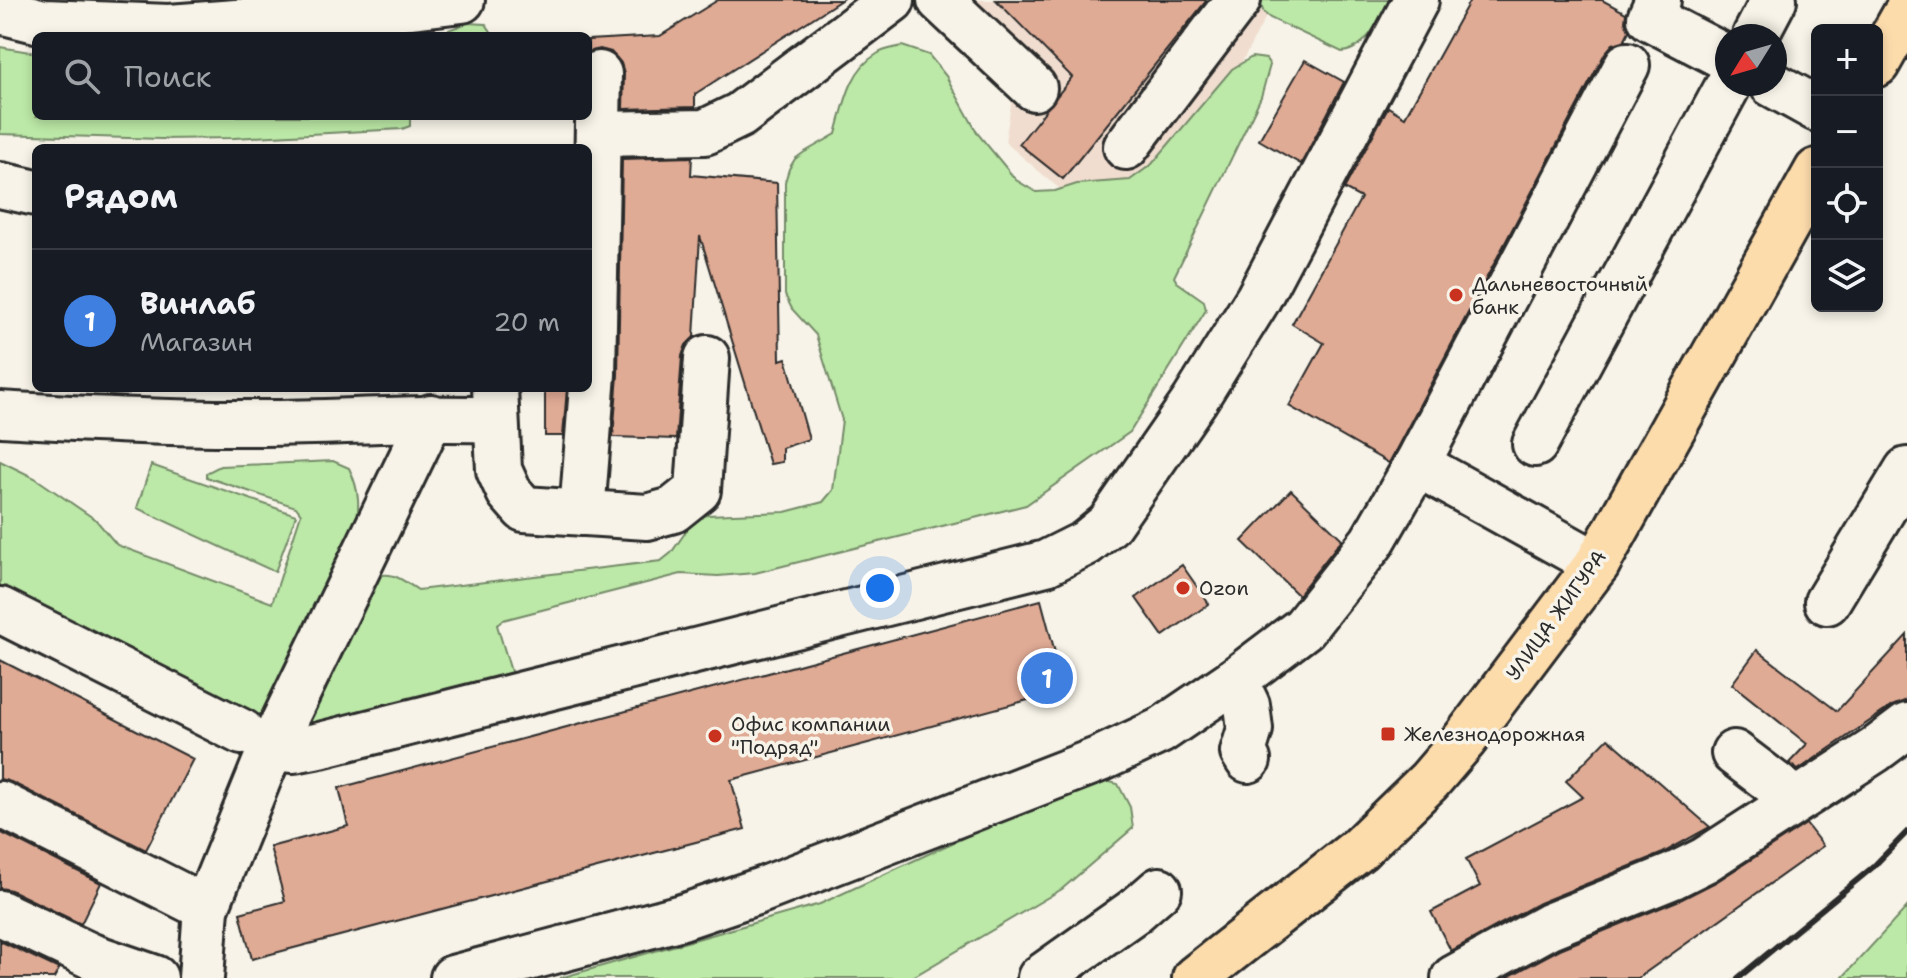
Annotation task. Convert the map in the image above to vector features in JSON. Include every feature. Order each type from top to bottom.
[{"type":"main road","points":[[1883,53],[1907,11]]},
{"type":"main road","name":"УЛИЦА ЖИГУРА","points":[[1195,978],[1350,857],[1429,781],[1465,739],[1597,564],[1811,182]]},
{"type":"lane","points":[[0,11],[44,22],[169,27],[353,13],[462,0]]},
{"type":"lane","points":[[598,134],[705,132],[740,115],[892,0]]},
{"type":"lane","points":[[940,0],[1034,88]]},
{"type":"lane","points":[[1126,147],[1238,0]]},
{"type":"lane","points":[[0,610],[256,740],[294,750],[1046,563],[1086,543],[1109,524],[1151,465],[1258,299],[1416,0]]},
{"type":"lane","points":[[1658,0],[1650,18],[1715,52]]},
{"type":"lane","points":[[1761,24],[1774,0]]},
{"type":"lane","points":[[453,978],[682,917],[776,885],[1100,759],[1160,731],[1304,628],[1372,542],[1417,464],[1627,65]]},
{"type":"lane","points":[[592,387],[599,74]]},
{"type":"lane","points":[[1787,92],[1811,106]]},
{"type":"lane","points":[[1535,444],[1723,96]]},
{"type":"lane","points":[[0,185],[32,192]]},
{"type":"lane","points":[[0,414],[163,423],[265,423],[431,417],[495,404],[499,470],[509,492],[524,509],[647,517],[673,510],[698,490],[707,358]]},
{"type":"lane","points":[[582,513],[592,392]]},
{"type":"lane","points":[[201,978],[206,908],[256,740],[431,417]]},
{"type":"lane","points":[[1417,464],[1597,564]]},
{"type":"lane","points":[[1827,602],[1907,470]]},
{"type":"lane","points":[[1235,680],[1247,705],[1250,729],[1243,752],[1248,760]]},
{"type":"lane","points":[[1454,978],[1549,926],[1705,860],[1907,726]]},
{"type":"lane","points":[[1734,753],[1796,800]]},
{"type":"lane","points":[[0,804],[206,908]]},
{"type":"lane","points":[[1040,978],[1136,910],[1159,890]]},
{"type":"lane","points":[[0,913],[91,956],[155,978]]},
{"type":"shaded area","points":[[965,0],[1275,0],[1133,252],[1005,142],[1018,60]]},
{"type":"green space","points":[[1259,0],[1390,0],[1365,40],[1342,52],[1270,18],[1264,13]]},
{"type":"green space","points":[[467,23],[486,24],[491,32],[443,32]]},
{"type":"green space","points":[[902,46],[929,55],[946,76],[978,134],[1016,180],[1036,192],[1055,191],[1077,184],[1130,180],[1152,164],[1232,69],[1252,57],[1266,59],[1270,65],[1261,97],[1174,277],[1204,301],[1206,310],[1130,432],[1026,505],[755,573],[718,576],[681,574],[503,620],[497,625],[513,678],[309,728],[304,715],[372,578],[391,575],[418,590],[661,561],[671,553],[694,520],[707,515],[785,512],[823,502],[833,490],[842,420],[816,335],[792,309],[785,295],[785,182],[795,159],[836,134],[849,90],[860,69],[880,52]]},
{"type":"green space","points":[[0,47],[32,52],[32,120],[410,120],[410,126],[402,129],[234,138],[0,134]]},
{"type":"green space","points":[[0,461],[35,478],[96,520],[117,545],[272,603],[301,514],[296,507],[206,477],[206,473],[220,466],[333,461],[349,468],[358,499],[355,531],[265,714],[251,714],[0,594]]},
{"type":"green space","points":[[151,465],[296,515],[275,572],[137,508]]},
{"type":"green space","points":[[1093,778],[1118,784],[1130,807],[1133,828],[1062,889],[911,978],[560,978],[820,904]]},
{"type":"green space","points":[[1907,907],[1907,978],[1842,978]]},
{"type":"building","points":[[718,0],[841,0],[695,94],[695,107],[623,109],[624,74],[621,63],[611,52],[600,49],[592,51],[592,40],[660,36]]},
{"type":"building","points":[[996,0],[1207,0],[1063,179],[1019,144],[1072,77]]},
{"type":"building","points":[[1470,0],[1602,0],[1626,13],[1629,31],[1624,41],[1613,44],[1605,53],[1389,463],[1289,406],[1324,343],[1292,324],[1361,198],[1344,189],[1388,107],[1405,117]]},
{"type":"building","points":[[1305,60],[1344,82],[1301,164],[1259,140]]},
{"type":"building","points":[[692,157],[691,175],[777,183],[780,360],[786,358],[809,439],[782,448],[782,462],[770,464],[700,236],[694,337],[686,345],[682,356],[676,439],[613,437],[618,375],[622,159]]},
{"type":"building","points":[[545,392],[567,392],[563,436],[545,436]]},
{"type":"building","points":[[1291,490],[1342,539],[1298,595],[1242,541]]},
{"type":"building","points":[[1182,565],[1209,604],[1163,636],[1136,598]]},
{"type":"building","name":"Офис компании \"Подряд\"","points":[[1041,600],[1065,690],[731,780],[745,829],[252,959],[240,913],[285,901],[270,847],[348,826],[339,788]]},
{"type":"building","points":[[1907,635],[1907,700],[1892,706],[1798,770],[1789,763],[1807,744],[1732,684],[1757,650],[1837,711]]},
{"type":"building","points":[[0,660],[193,759],[146,850],[0,779]]},
{"type":"building","points":[[1608,738],[1710,827],[1663,853],[1539,903],[1451,951],[1431,912],[1480,886],[1466,859],[1583,797],[1566,781]]},
{"type":"building","points":[[1806,824],[1823,846],[1638,978],[1506,978],[1560,949],[1716,882]]},
{"type":"building","points":[[0,832],[101,883],[81,924],[11,890],[0,888]]},
{"type":"building","points":[[0,941],[59,969],[54,978],[0,978]]},
{"type":"railway","points":[[1738,978],[1873,867],[1907,832]]},
{"type":"place","name":"Дальневосточный банк","points":[[1456,295]]},
{"type":"place","name":"Ozon","points":[[1183,588]]},
{"type":"place","name":"Винлаб","points":[[1047,678]]},
{"type":"place","name":"Железнодорожная","points":[[1388,734]]},
{"type":"place","name":"Офис компании \"Подряд\"","points":[[715,736]]}]
